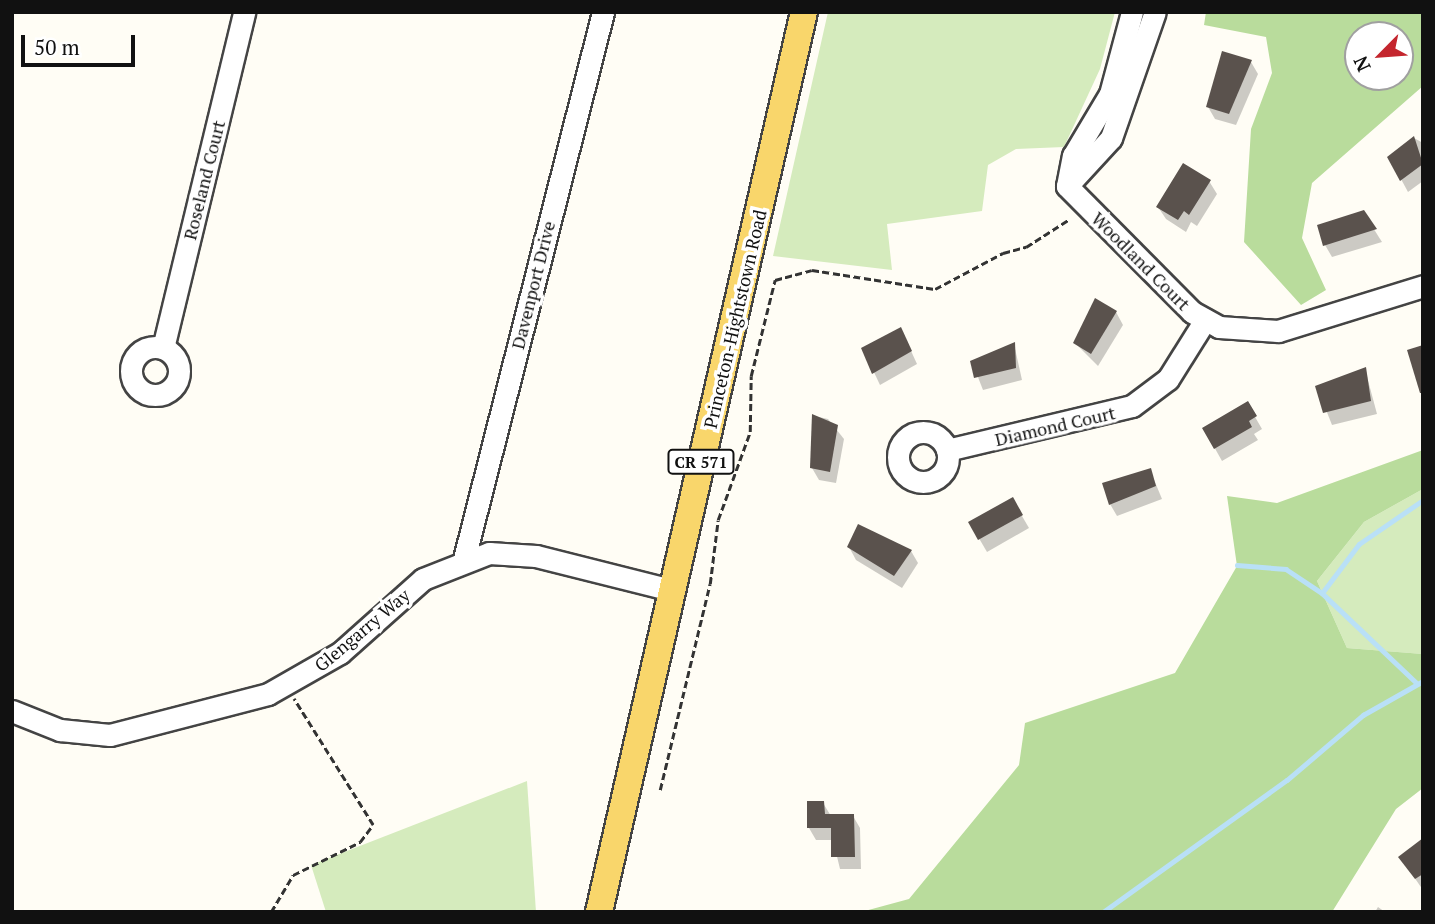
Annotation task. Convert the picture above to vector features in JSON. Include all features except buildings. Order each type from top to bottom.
[{"type":"main road","name":"Princeton-Hightstown Road","points":[[599,912],[804,12]]},
{"type":"street","name":"Roseland Court","points":[[163,348],[244,12]]},
{"type":"street","name":"Davenport Drive","points":[[464,559],[603,12]]},
{"type":"street","points":[[1067,186],[1073,156],[1110,94],[1132,12]]},
{"type":"street","points":[[1067,186],[1111,138],[1155,12]]},
{"type":"street","name":"Woodland Court","points":[[1067,186],[1205,320],[1239,332],[1279,331],[1423,286]]},
{"type":"street","name":"Diamond Court","points":[[947,450],[1132,406],[1168,379],[1205,320]]},
{"type":"street","name":"Glengarry Way","points":[[12,711],[60,730],[110,735],[268,694],[318,669],[423,579],[464,559],[536,556],[671,590]]},
{"type":"path","points":[[660,790],[710,584],[718,520],[750,432],[751,376],[775,280],[812,270],[935,289],[1035,243],[1068,220]]},
{"type":"path","points":[[271,912],[293,875],[360,842],[373,825],[294,699]]},
{"type":"green space","points":[[828,12],[1115,12],[1100,69],[1064,147],[1016,149],[988,165],[982,211],[887,224],[892,270],[773,256]]},
{"type":"green space","points":[[1206,12],[1423,12],[1423,86],[1312,183],[1302,238],[1326,290],[1301,305],[1244,242],[1251,129],[1272,73],[1266,37],[1204,25]]},
{"type":"green space","points":[[1423,450],[1423,489],[1364,522],[1317,581],[1347,648],[1423,654],[1423,788],[1396,809],[1332,912],[861,912],[909,899],[1019,765],[1025,723],[1175,673],[1237,566],[1227,496],[1277,503]]},
{"type":"green space","points":[[1423,489],[1423,654],[1347,648],[1317,581],[1364,522]]},
{"type":"green space","points":[[527,781],[536,912],[326,912],[311,865]]},
{"type":"waterway","points":[[1322,593],[1359,544],[1423,500]]},
{"type":"waterway","points":[[1237,565],[1286,569],[1322,593],[1417,683]]},
{"type":"waterway","points":[[1103,912],[1287,780],[1363,715],[1423,681]]}]
